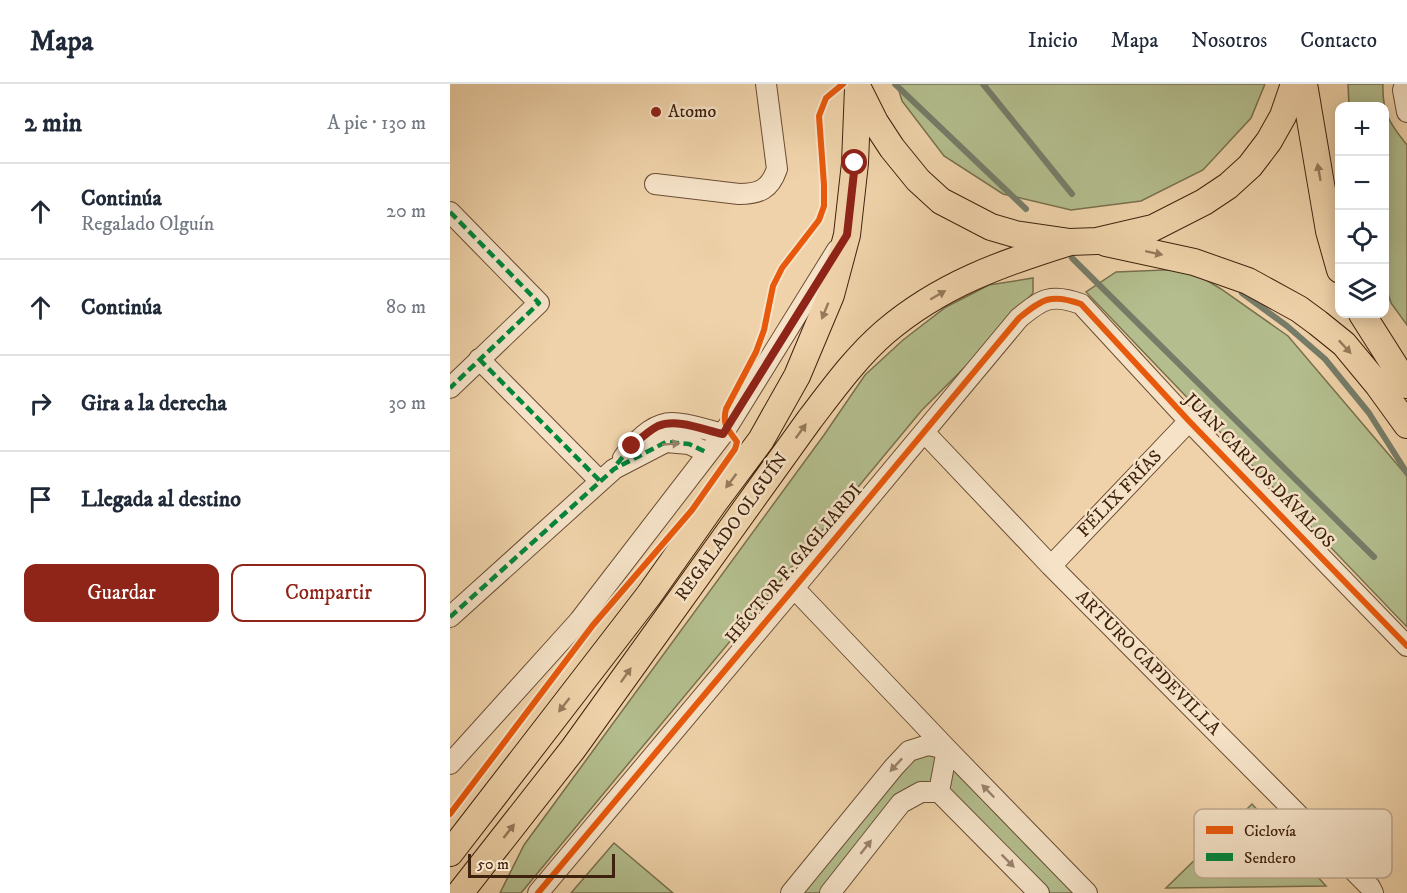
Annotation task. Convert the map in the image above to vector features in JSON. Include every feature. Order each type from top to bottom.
[{"type":"main road","points":[[857,86],[875,122],[892,148],[918,180],[941,201],[991,228],[1070,242],[1097,241],[1153,228],[1204,202],[1228,186],[1250,166],[1269,141],[1283,117],[1294,84]]},
{"type":"main road","points":[[1304,84],[1329,231],[1338,264]]},
{"type":"main road","name":"REGALADO OLGUÍN","points":[[450,853],[649,595],[761,440],[797,376],[831,295],[847,235],[855,163],[857,86]]},
{"type":"main road","points":[[1097,241],[1194,262],[1248,282],[1299,309],[1344,344],[1407,425]]},
{"type":"main road","name":"REGALADO OLGUÍN","points":[[460,893],[573,749],[810,418],[850,367],[884,332],[919,306],[969,278],[1017,258],[1070,242]]},
{"type":"main road","points":[[1365,318],[1407,385]]},
{"type":"street","points":[[656,184],[739,194],[749,194],[765,189],[773,180],[777,169],[766,84]]},
{"type":"street","points":[[1405,84],[1403,90],[1407,112]]},
{"type":"street","points":[[450,212],[539,303],[450,388]]},
{"type":"street","points":[[450,764],[579,621],[723,434],[847,235]]},
{"type":"street","name":"HÉCTOR F. GAGLIARDI","points":[[538,893],[1019,318],[1034,306],[1050,298],[1066,298],[1081,304],[1091,315]]},
{"type":"street","name":"JUAN CARLOS DÁVALOS","points":[[1091,315],[1189,421],[1407,646]]},
{"type":"street","points":[[479,360],[607,475]]},
{"type":"street","name":"FÉLIX FRÍAS","points":[[1051,566],[1189,421]]},
{"type":"street","points":[[450,617],[607,475],[632,446],[658,426],[669,423],[681,424],[723,434]]},
{"type":"street","name":"ARTURO CAPDEVILLA","points":[[924,432],[1051,566],[1292,809]]},
{"type":"street","points":[[607,475],[666,442],[689,444],[708,453]]},
{"type":"street","points":[[794,588],[1087,893]]},
{"type":"street","points":[[791,893],[894,767],[909,752],[928,745],[947,749]]},
{"type":"street","points":[[939,792],[947,749]]},
{"type":"street","points":[[830,893],[902,803],[921,792],[939,792],[1039,893]]},
{"type":"street","name":"ARTURO CAPDEVILLA","points":[[1361,878],[1373,893]]},
{"type":"green space","points":[[897,84],[1265,84],[1251,118],[1203,170],[1141,201],[1071,210],[1003,194],[944,156],[902,101]]},
{"type":"green space","points":[[1348,84],[1383,84],[1384,102],[1349,102]]},
{"type":"green space","points":[[1389,120],[1407,145],[1407,325],[1389,297]]},
{"type":"green space","points":[[1188,269],[1288,336],[1407,476],[1407,627],[1086,292],[1116,272]]},
{"type":"green space","points":[[1033,278],[1033,293],[977,355],[922,410],[521,893],[500,893],[524,845],[824,435],[865,375],[903,340],[946,307],[989,285]]},
{"type":"green space","points":[[928,745],[1087,893],[1039,893],[939,792],[921,792],[830,893],[791,893],[894,767]]},
{"type":"green space","points":[[1252,804],[1257,809],[1247,809]]},
{"type":"green space","points":[[614,843],[673,893],[571,893]]},
{"type":"green space","points":[[1194,861],[1194,878],[1319,878],[1326,886],[1166,888]]},
{"type":"waterway","points":[[895,84],[1026,209]]},
{"type":"waterway","points":[[983,84],[1072,194]]},
{"type":"waterway","points":[[1072,258],[1374,557]]},
{"type":"waterway","points":[[1242,293],[1287,326],[1325,359],[1369,413],[1407,473]]},
{"type":"marked path","points":[[450,212],[539,303],[450,388]]},
{"type":"marked path","points":[[479,359],[600,481]]},
{"type":"marked path","points":[[617,464],[637,441],[662,425],[682,424],[723,434]]},
{"type":"marked path","points":[[450,617],[614,469],[666,442],[689,444],[708,453]]},
{"type":"cycle path","points":[[450,814],[593,625],[692,510],[735,449],[737,442],[725,423],[726,409],[756,352],[764,330],[773,286],[782,268],[819,220],[824,206],[819,116],[826,98],[843,84]]},
{"type":"cycle path","points":[[538,893],[1019,318],[1034,306],[1047,300],[1062,299],[1081,304],[1189,421],[1407,646]]},
{"type":"place","name":"Atomo","points":[[656,112]]},
{"type":"route","points":[[632,446],[658,426],[669,423],[723,434],[847,235],[855,163]]}]
